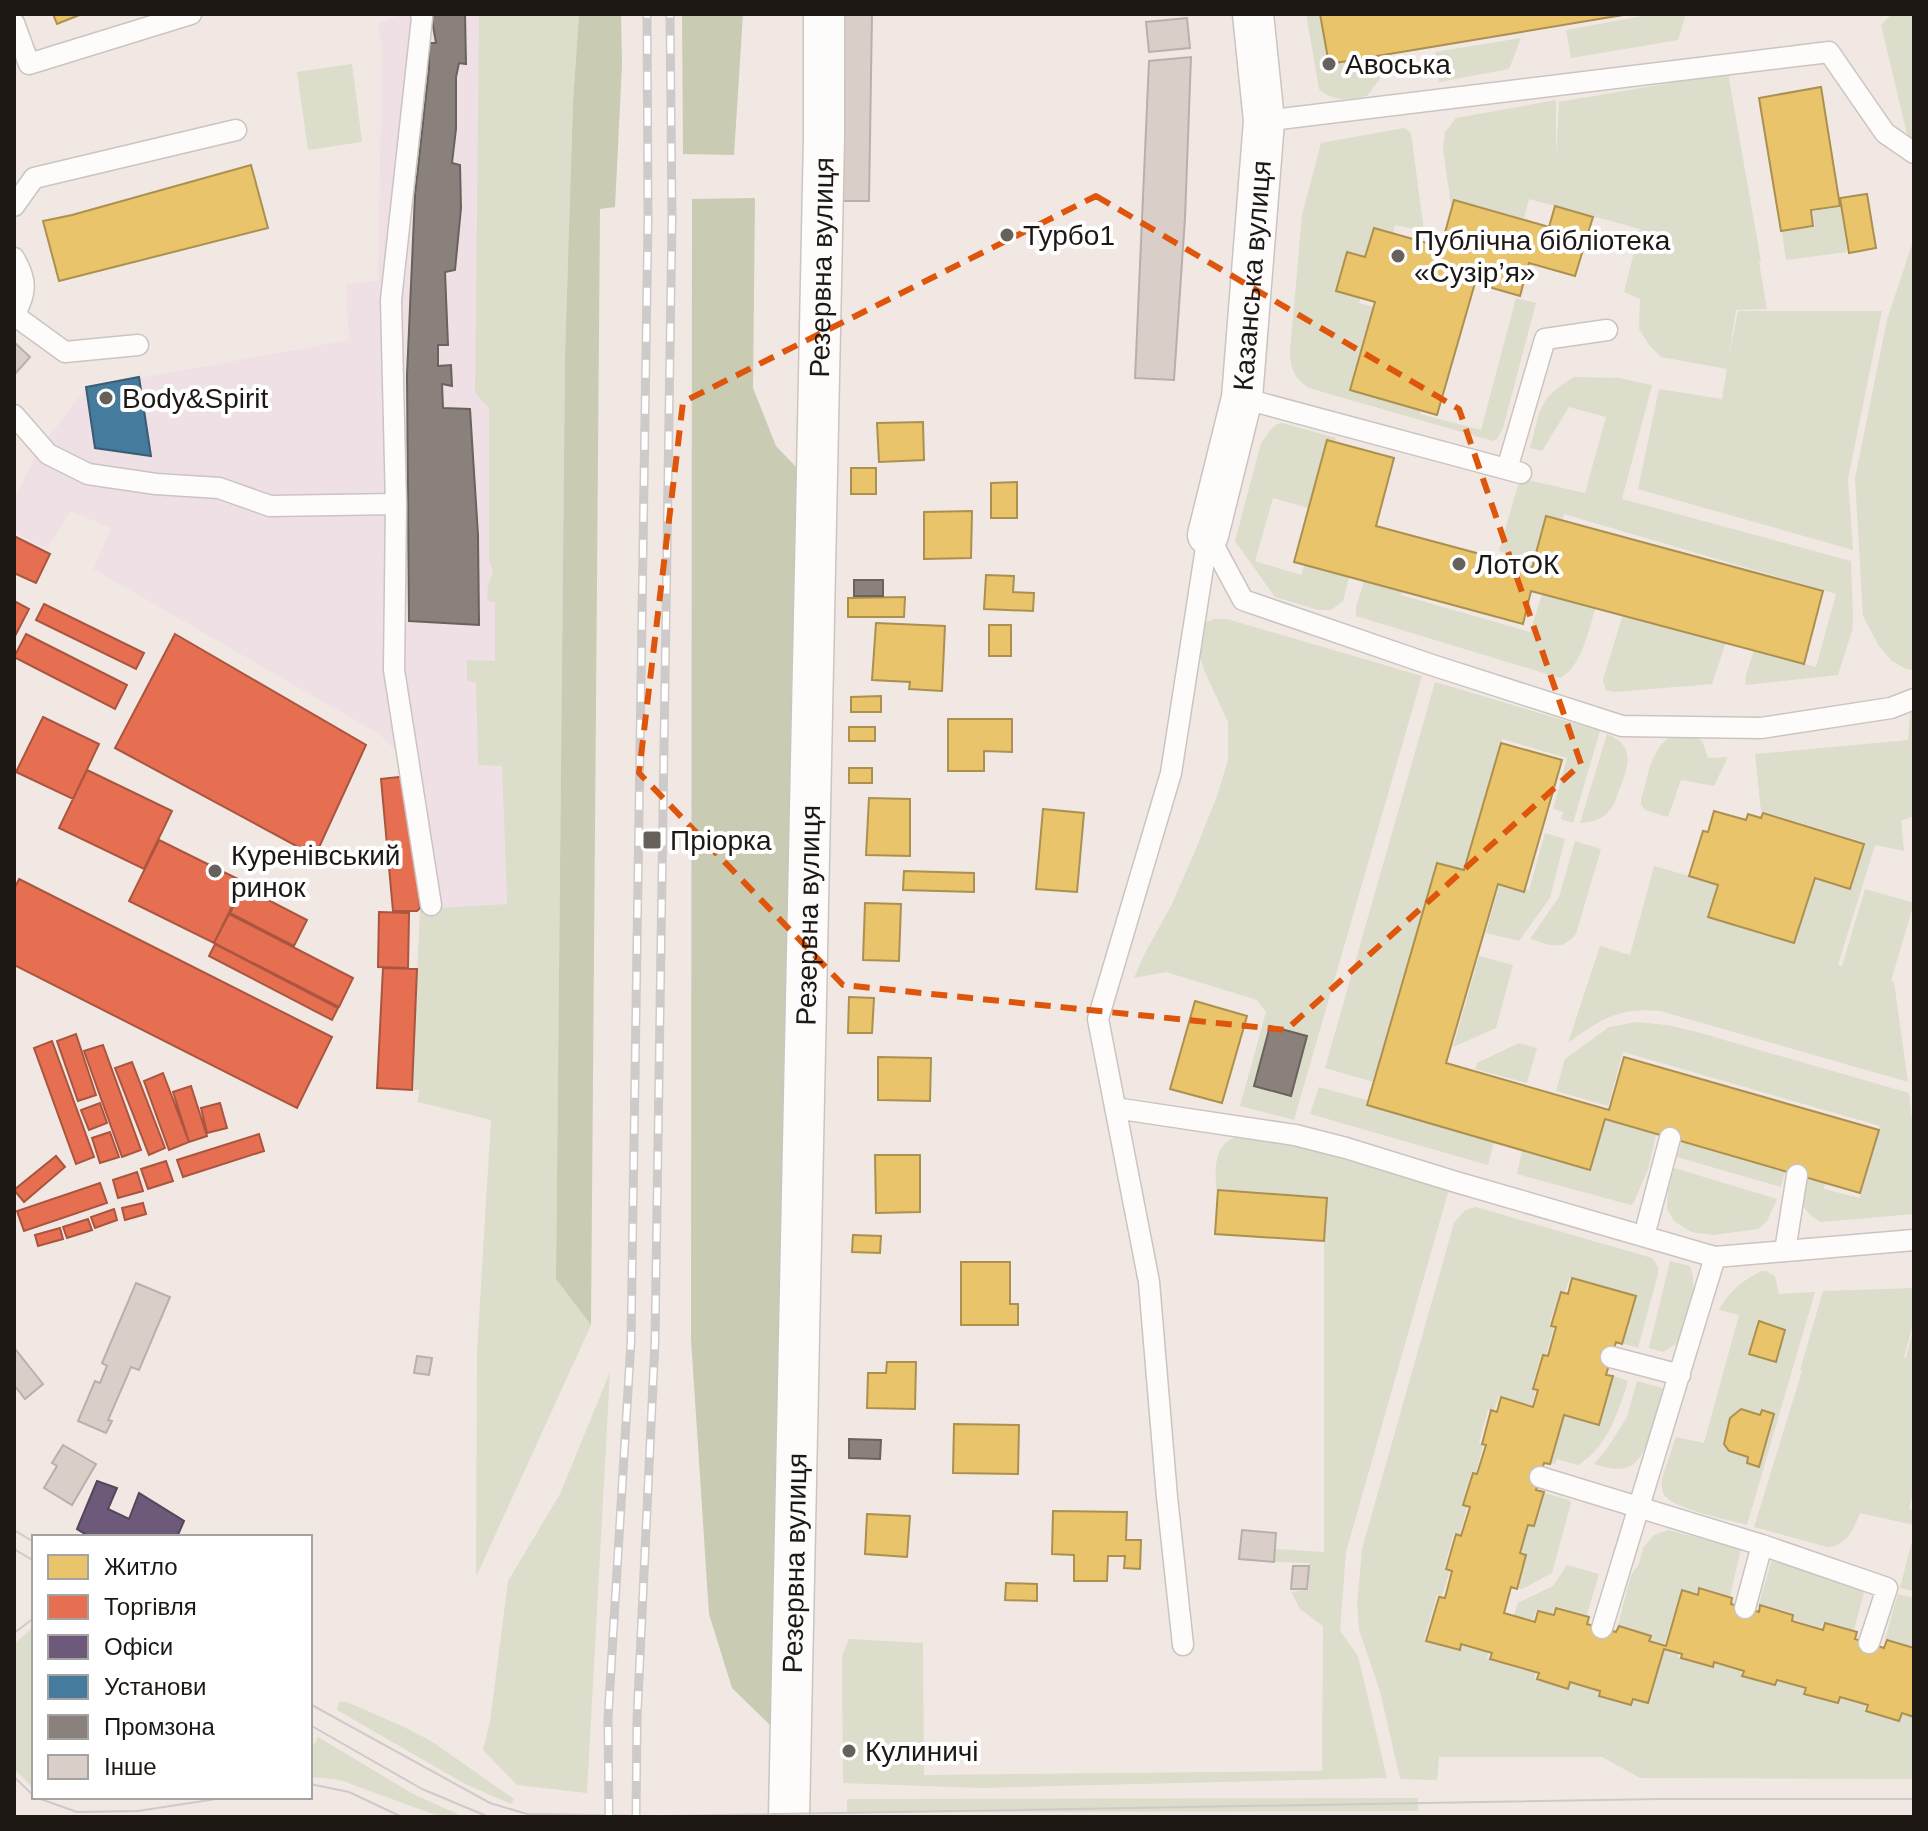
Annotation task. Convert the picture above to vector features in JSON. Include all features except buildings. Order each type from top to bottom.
[{"type":"street","name":"Резервна вулиця","points":[[789,1817],[824,14]]},
{"type":"street","name":"Казанська вулиця","points":[[1208,535],[1242,398],[1264,121],[1253,14]]},
{"type":"lane","points":[[14,23],[29,64],[191,14]]},
{"type":"lane","points":[[421,14],[391,300],[396,504],[394,670],[431,905]]},
{"type":"lane","points":[[1264,121],[1829,52],[1885,133],[1914,153]]},
{"type":"lane","points":[[14,206],[34,178],[236,130]]},
{"type":"lane","points":[[14,258],[22,271],[24,287],[14,315],[65,352],[138,345]]},
{"type":"lane","points":[[1242,398],[1514,471],[1545,339],[1607,330]]},
{"type":"lane","points":[[14,415],[48,454],[88,474],[156,484],[219,488],[270,506],[396,504]]},
{"type":"lane","points":[[1208,535],[1243,600],[1622,726],[1761,728],[1891,708],[1914,699]]},
{"type":"lane","points":[[1183,1645],[1149,1282],[1098,1019],[1171,773],[1208,535]]},
{"type":"lane","points":[[1115,1108],[1295,1135],[1715,1257],[1914,1240]]},
{"type":"lane","points":[[1644,1236],[1670,1138]]},
{"type":"lane","points":[[1785,1251],[1797,1175]]},
{"type":"lane","points":[[1602,1628],[1715,1257]]},
{"type":"lane","points":[[1611,1357],[1680,1375]]},
{"type":"lane","points":[[1540,1477],[1762,1545],[1887,1588],[1869,1643]]},
{"type":"lane","points":[[1745,1608],[1762,1545]]},
{"type":"highlighted area","points":[[1096,196],[1459,409],[1581,764],[1286,1030],[843,985],[639,773],[683,402]]},
{"type":"shaded area","points":[[401,14],[479,14],[475,393],[489,408],[489,560],[493,573],[488,584],[488,601],[495,601],[495,662],[467,660],[467,680],[476,682],[478,765],[502,765],[507,905],[420,909],[404,759],[379,734],[93,569],[111,528],[70,511],[47,550],[14,532],[14,499],[38,451],[86,388],[349,340],[346,284],[378,281],[382,49],[378,24]]},
{"type":"green space","points":[[479,14],[579,14],[565,355],[556,1279],[591,1325],[476,1577],[477,1351],[491,1120],[418,1102],[419,1090],[412,1090],[420,909],[507,904],[502,766],[478,765],[476,683],[467,680],[467,660],[495,661],[495,602],[487,601],[488,584],[493,573],[489,560],[489,408],[475,393]]},
{"type":"green space","points":[[579,14],[621,14],[622,64],[615,207],[600,209],[591,1325],[556,1279],[565,355]]},
{"type":"green space","points":[[682,14],[743,14],[734,155],[683,154]]},
{"type":"green space","points":[[1306,14],[1336,14],[1346,68],[1388,60],[1367,96],[1342,99],[1319,89]]},
{"type":"green space","points":[[1654,14],[1686,14],[1678,40],[1571,58],[1566,30]]},
{"type":"green space","points":[[1892,14],[1914,14],[1914,146],[1909,142],[1881,25]]},
{"type":"green space","points":[[1521,38],[1509,69],[1439,82],[1435,52]]},
{"type":"green space","points":[[352,64],[362,142],[308,150],[297,72]]},
{"type":"green space","points":[[1728,73],[1767,309],[1736,310],[1729,356],[1738,311],[1882,311],[1848,479],[1853,550],[1638,489],[1659,389],[1722,399],[1727,369],[1661,357],[1639,329],[1640,299],[1624,292],[1640,229],[1529,199],[1514,256],[1456,241],[1443,148],[1445,132],[1456,118],[1556,100],[1556,157],[1559,102]]},
{"type":"green space","points":[[1404,128],[1411,133],[1424,231],[1395,225],[1389,254],[1373,251],[1359,303],[1444,326],[1420,414],[1481,430],[1516,298],[1536,303],[1503,428],[1493,441],[1309,388],[1292,369],[1290,352],[1302,215],[1321,143]]},
{"type":"green space","points":[[755,198],[753,388],[776,446],[799,470],[779,1734],[732,1688],[709,1614],[691,1339],[692,199]]},
{"type":"green space","points":[[1841,207],[1847,252],[1786,260],[1782,232],[1815,227],[1813,211]]},
{"type":"green space","points":[[1914,238],[1914,670],[1892,661],[1879,646],[1863,616],[1855,478],[1887,320]]},
{"type":"green space","points":[[1574,377],[1619,378],[1652,385],[1622,499],[1851,561],[1852,631],[1838,675],[1745,685],[1754,650],[1816,667],[1836,594],[1564,514],[1549,566],[1499,551],[1520,478],[1585,493],[1606,417],[1569,407],[1542,451],[1530,448],[1542,406],[1553,392]]},
{"type":"green space","points":[[1282,423],[1336,438],[1326,464],[1323,512],[1273,498],[1255,561],[1301,575],[1306,561],[1350,574],[1343,601],[1331,610],[1319,610],[1275,597],[1235,541],[1261,443],[1272,428]]},
{"type":"green space","points":[[1365,578],[1403,589],[1401,595],[1530,632],[1544,588],[1597,603],[1580,655],[1560,678],[1356,616]]},
{"type":"green space","points":[[1624,611],[1726,642],[1712,684],[1615,692],[1606,690],[1604,676]]},
{"type":"green space","points":[[1227,619],[1422,676],[1294,1120],[1240,1106],[1266,1012],[1257,1000],[1166,972],[1134,978],[1195,851],[1228,760],[1228,722],[1200,657],[1202,630],[1206,622]]},
{"type":"green space","points":[[1435,682],[1600,731],[1573,823],[1561,819],[1563,812],[1553,809],[1567,758],[1502,739],[1465,870],[1438,862],[1374,1082],[1325,1068]]},
{"type":"green space","points":[[1911,703],[1914,703],[1914,816],[1901,821],[1904,851],[1875,845],[1838,965],[1842,966],[1865,889],[1914,903],[1891,981],[1894,982],[1908,1082],[1660,1011],[1633,1011],[1611,1016],[1568,1043],[1600,946],[1630,955],[1654,866],[1717,884],[1707,916],[1791,942],[1812,877],[1852,888],[1864,842],[1761,811],[1755,754],[1908,740]]},
{"type":"green space","points":[[1607,734],[1626,750],[1626,771],[1609,811],[1596,820],[1580,823]]},
{"type":"green space","points":[[1689,734],[1702,741],[1708,758],[1728,757],[1714,786],[1681,780],[1668,817],[1645,810],[1641,800],[1657,750],[1669,738]]},
{"type":"green space","points":[[1545,833],[1565,839],[1550,898],[1519,941],[1486,933],[1500,882],[1529,890]]},
{"type":"green space","points":[[1575,841],[1601,849],[1576,934],[1560,945],[1530,939],[1559,897]]},
{"type":"green space","points":[[1479,956],[1513,965],[1496,1028],[1453,1047]]},
{"type":"green space","points":[[1637,1022],[1697,1032],[1909,1093],[1914,1138],[1914,1214],[1821,1222],[1803,1206],[1810,1174],[1826,1179],[1824,1189],[1860,1198],[1880,1126],[1623,1052],[1608,1106],[1556,1091],[1565,1059],[1609,1027]]},
{"type":"green space","points":[[1519,1043],[1537,1048],[1527,1083],[1475,1069],[1477,1063]]},
{"type":"green space","points":[[1319,1087],[1461,1126],[1459,1133],[1494,1142],[1488,1165],[1310,1114]]},
{"type":"green space","points":[[1605,1116],[1657,1131],[1648,1169],[1631,1205],[1517,1174],[1522,1151],[1590,1168]]},
{"type":"green space","points":[[1243,1135],[1260,1136],[1449,1189],[1346,1552],[1340,1631],[1358,1656],[1387,1778],[980,1788],[843,1783],[842,1656],[849,1639],[923,1643],[924,1775],[1322,1771],[1323,1626],[1300,1609],[1291,1592],[1309,1589],[1309,1563],[1274,1562],[1275,1549],[1324,1552],[1324,1241],[1327,1197],[1216,1189],[1216,1163],[1221,1148],[1226,1142]]},
{"type":"green space","points":[[1683,1138],[1786,1168],[1781,1187],[1677,1157]]},
{"type":"green space","points":[[1674,1168],[1777,1199],[1767,1221],[1758,1229],[1713,1235],[1691,1232],[1674,1221],[1667,1209]]},
{"type":"green space","points":[[1476,1207],[1652,1258],[1658,1267],[1658,1274],[1638,1348],[1621,1343],[1635,1295],[1570,1277],[1565,1292],[1560,1291],[1549,1325],[1554,1327],[1546,1355],[1541,1355],[1532,1387],[1536,1389],[1532,1405],[1499,1396],[1494,1411],[1488,1410],[1479,1443],[1483,1445],[1476,1472],[1472,1471],[1462,1505],[1467,1507],[1460,1534],[1454,1533],[1444,1568],[1450,1570],[1442,1596],[1437,1595],[1424,1640],[1458,1651],[1461,1644],[1488,1653],[1487,1659],[1536,1672],[1534,1678],[1567,1687],[1569,1682],[1598,1690],[1597,1695],[1630,1704],[1632,1700],[1646,1703],[1662,1648],[1679,1652],[1678,1657],[1710,1666],[1712,1661],[1741,1670],[1741,1676],[1773,1684],[1775,1679],[1804,1688],[1803,1693],[1836,1702],[1839,1695],[1866,1703],[1864,1711],[1896,1719],[1899,1713],[1913,1716],[1914,1713],[1914,1779],[1640,1778],[1602,1757],[1439,1757],[1437,1780],[1400,1779],[1380,1691],[1359,1630],[1357,1604],[1362,1549],[1454,1223],[1465,1210]]},
{"type":"green space","points":[[1670,1261],[1690,1266],[1693,1293],[1679,1340],[1663,1352],[1649,1348]]},
{"type":"green space","points":[[1761,1271],[1775,1276],[1779,1294],[1815,1292],[1747,1525],[1691,1510],[1672,1501],[1663,1492],[1662,1478],[1676,1437],[1704,1443],[1739,1315],[1719,1310],[1737,1287]]},
{"type":"green space","points":[[1914,1288],[1914,1321],[1904,1357],[1914,1326],[1914,1490],[1909,1509],[1914,1511],[1914,1525],[1860,1513],[1844,1540],[1827,1547],[1754,1527],[1823,1291]]},
{"type":"green space","points":[[610,1372],[587,1793],[517,1785],[483,1750],[490,1722],[508,1581],[560,1494]]},
{"type":"green space","points":[[1611,1375],[1628,1381],[1616,1416],[1597,1449],[1578,1465],[1557,1459],[1555,1464],[1549,1463],[1563,1414],[1598,1423]]},
{"type":"green space","points":[[1637,1381],[1665,1389],[1643,1452],[1632,1465],[1623,1468],[1594,1464],[1627,1417]]},
{"type":"green space","points":[[1541,1492],[1571,1503],[1552,1573],[1522,1589],[1515,1587],[1525,1553],[1519,1551],[1526,1524]]},
{"type":"green space","points":[[1668,1530],[1741,1549],[1730,1596],[1699,1587],[1696,1593],[1681,1590],[1665,1644],[1648,1640],[1649,1635],[1618,1625],[1631,1575],[1639,1564],[1643,1548],[1654,1535]]},
{"type":"green space","points":[[1914,1533],[1914,1591],[1900,1588]]},
{"type":"green space","points":[[1772,1559],[1866,1585],[1854,1630],[1823,1622],[1821,1628],[1791,1619],[1793,1613],[1759,1604]]},
{"type":"green space","points":[[1567,1565],[1599,1574],[1587,1615],[1555,1606],[1552,1613],[1536,1610],[1533,1620],[1514,1615],[1518,1603],[1553,1586]]},
{"type":"green space","points":[[1898,1594],[1914,1598],[1914,1647],[1885,1639]]},
{"type":"green space","points":[[32,1628],[31,1786],[14,1769],[14,1644]]},
{"type":"green space","points":[[339,1702],[347,1702],[431,1741],[514,1799],[511,1804],[465,1784],[337,1710]]},
{"type":"green space","points":[[318,1737],[413,1794],[464,1817],[441,1817],[340,1780],[312,1777],[312,1748]]},
{"type":"green space","points":[[1418,1798],[1418,1811],[847,1812],[847,1799]]},
{"type":"tram line","points":[[14,1530],[32,1541]]},
{"type":"tram line","points":[[14,1549],[32,1560]]},
{"type":"tram line","points":[[14,1633],[32,1620]]},
{"type":"tram line","points":[[312,1705],[490,1803],[527,1814],[658,1816],[1661,1799],[1914,1799]]},
{"type":"tram line","points":[[312,1726],[422,1789],[489,1817]]},
{"type":"tram line","points":[[14,1777],[32,1794]]},
{"type":"tram line","points":[[312,1784],[349,1792],[402,1817]]},
{"type":"tram line","points":[[41,1799],[77,1812],[138,1811],[216,1799]]},
{"type":"railway","points":[[609,1817],[608,1718],[631,1341],[648,219],[647,14]]},
{"type":"railway","points":[[636,1817],[637,1720],[655,1341],[672,218],[670,14]]},
{"type":"place","name":"Авоська","points":[[1329,64]]},
{"type":"place","name":"Турбо1","points":[[1007,235]]},
{"type":"place","name":"Публічна бібліотека «Сузір’я»","points":[[1398,256]]},
{"type":"place","name":"Body&Spirit","points":[[106,398]]},
{"type":"place","name":"ЛотОК","points":[[1459,564]]},
{"type":"place","name":"Пріорка","points":[[652,840]]},
{"type":"place","name":"Куренівський ринок","points":[[215,871]]},
{"type":"place","name":"Кулиничі","points":[[849,1751]]}]
